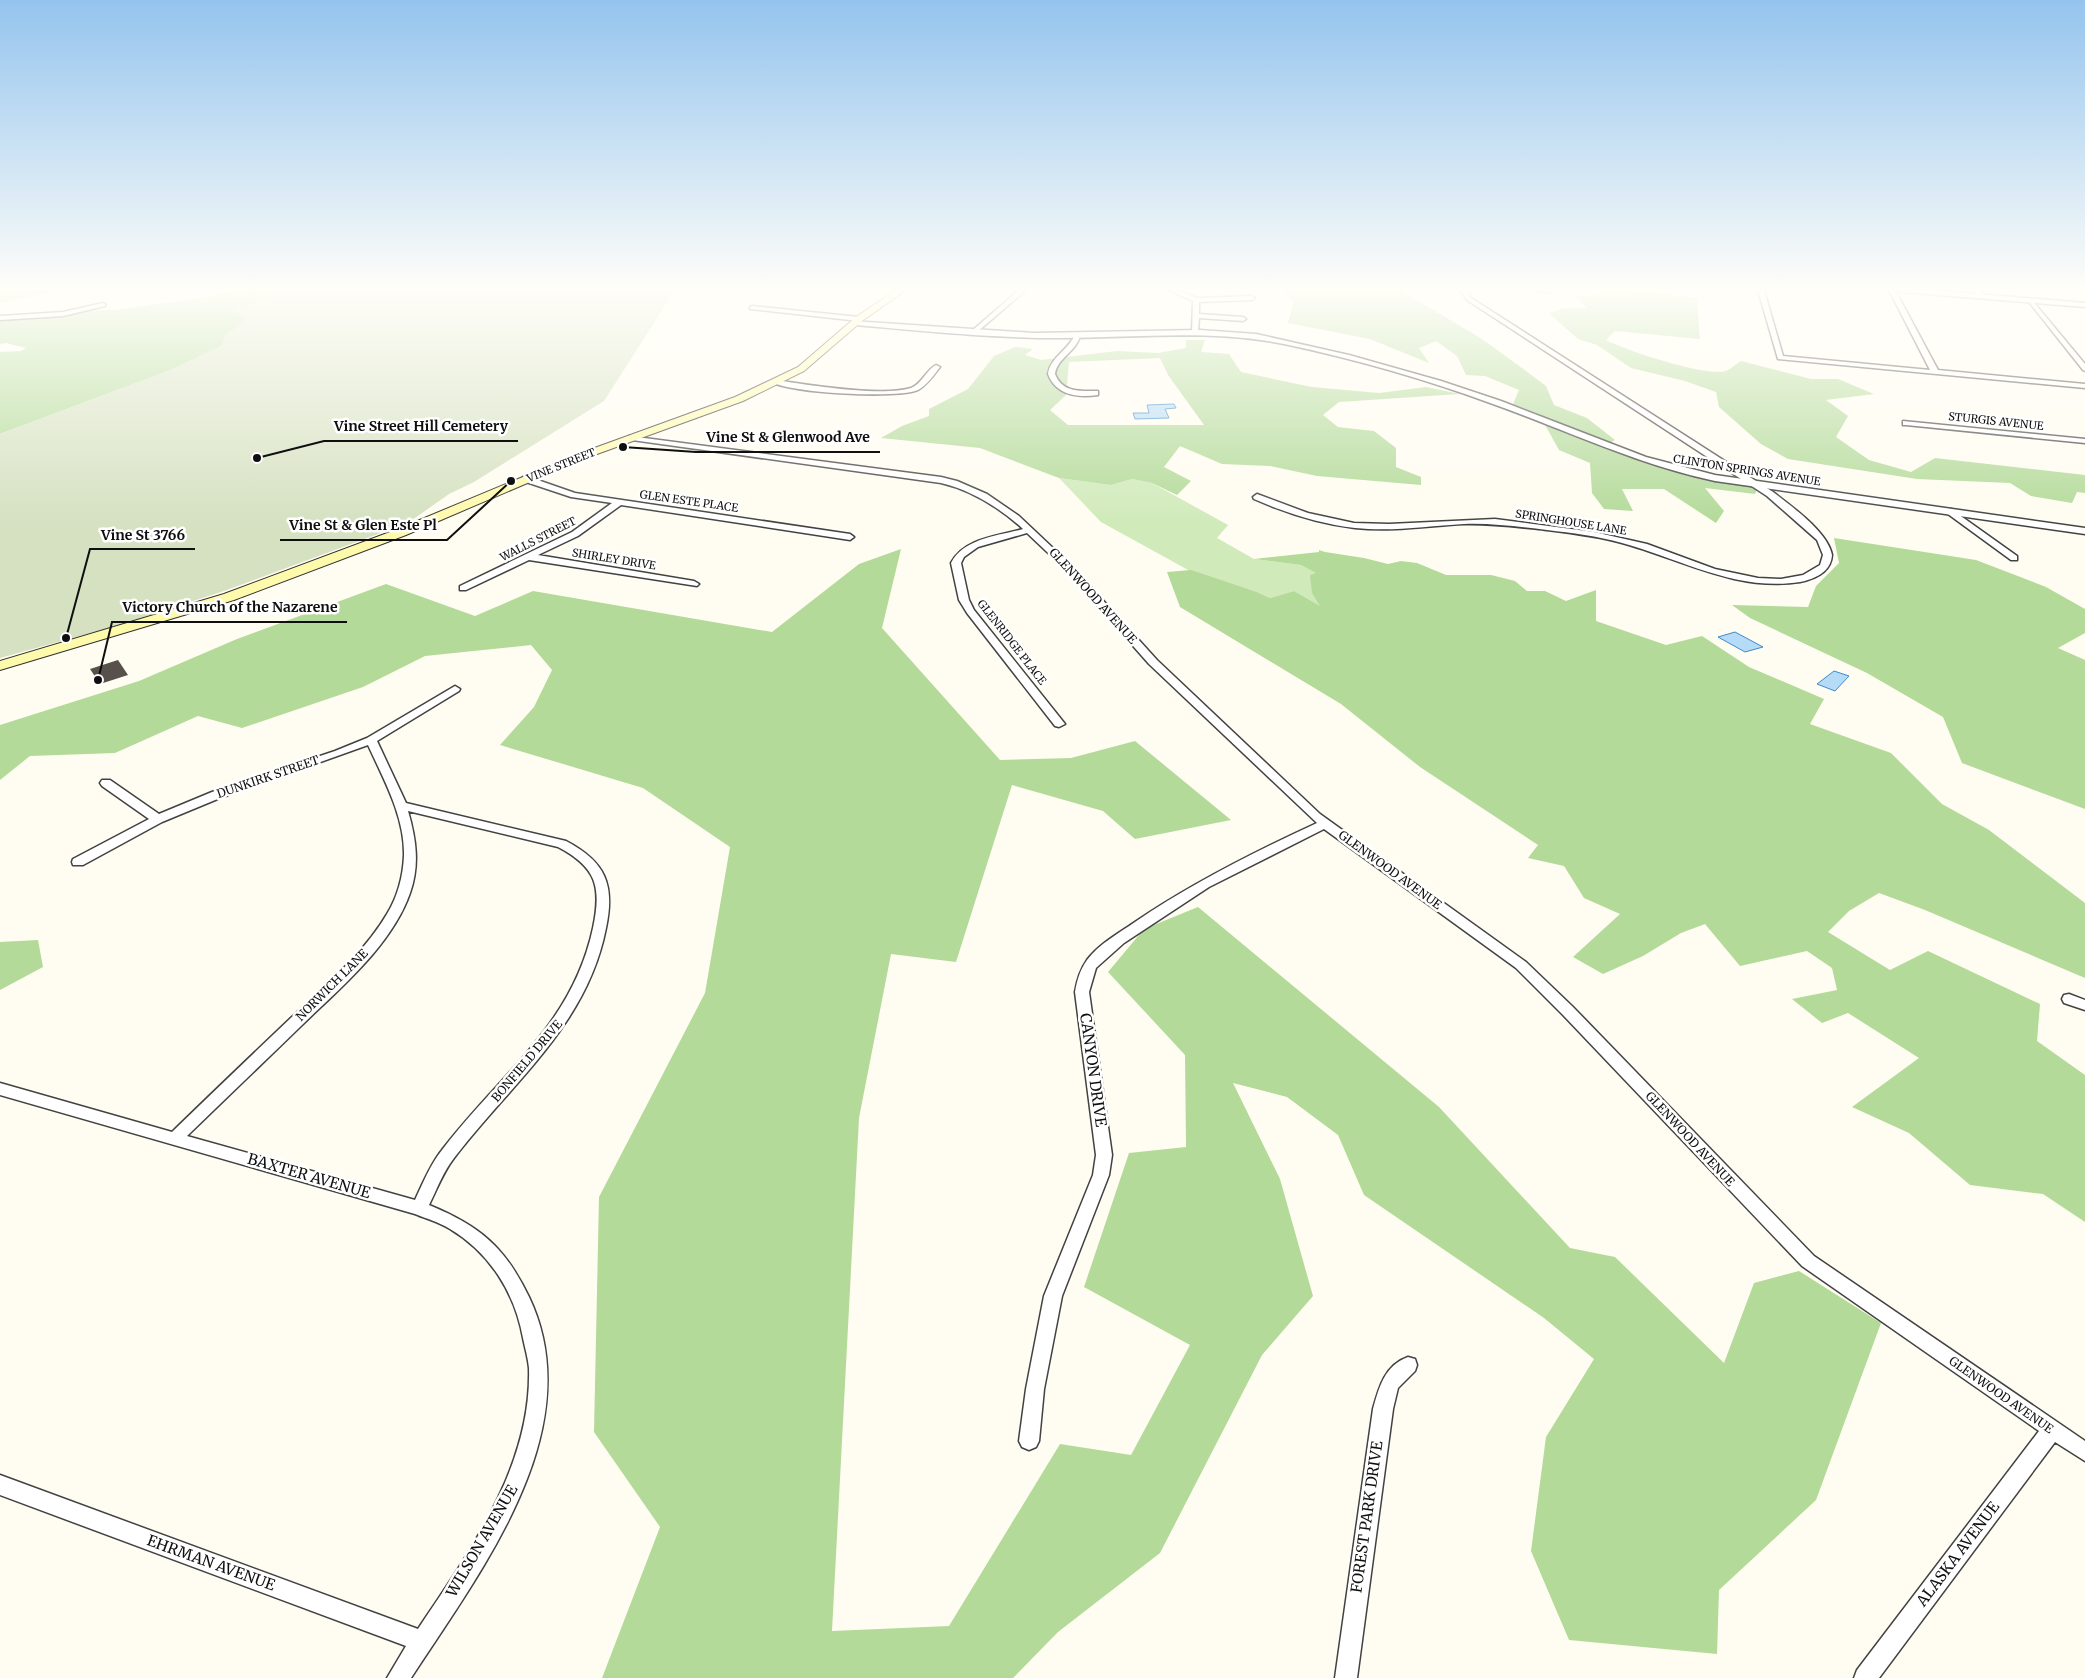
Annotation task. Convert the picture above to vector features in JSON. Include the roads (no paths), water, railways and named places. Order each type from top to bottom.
[{"type":"main road","name":"VINE STREET","points":[[0,666],[229,597],[402,532],[582,456],[739,399],[802,368]]},
{"type":"street","points":[[776,382],[899,393],[917,388],[935,368]]},
{"type":"street","points":[[1052,368],[1051,374],[1062,389],[1070,392],[1094,393]]},
{"type":"street","name":"CLINTON SPRINGS AVENUE","points":[[1387,368],[1472,393],[1603,446],[1654,464],[1704,476],[2085,531]]},
{"type":"street","points":[[1575,368],[1744,478],[1759,484]]},
{"type":"street","points":[[1894,368],[2085,386]]},
{"type":"street","points":[[1933,368],[1935,372]]},
{"type":"street","name":"STURGIS AVENUE","points":[[1906,423],[2085,441]]},
{"type":"street","name":"GLENWOOD AVENUE","points":[[632,438],[924,477],[954,483],[984,496],[1016,518],[1068,567],[1152,662],[1325,824],[1521,965],[1568,1011],[1808,1260],[2085,1452]]},
{"type":"street","name":"GLEN ESTE PLACE","points":[[526,479],[574,495],[850,537]]},
{"type":"street","name":"SPRINGHOUSE LANE","points":[[1257,497],[1288,511],[1310,518],[1351,525],[1387,527],[1505,522],[1603,536],[1638,545],[1718,573],[1751,579],[1786,581],[1800,579],[1818,572],[1827,560],[1827,554],[1821,540],[1759,484]]},
{"type":"street","name":"WALLS STREET","points":[[463,588],[575,534],[619,502]]},
{"type":"street","points":[[1951,512],[2014,558]]},
{"type":"street","name":"GLENRIDGE PLACE","points":[[1029,530],[975,545],[960,555],[956,563],[964,600],[970,611],[1059,724]]},
{"type":"street","name":"SHIRLEY DRIVE","points":[[530,557],[694,584]]},
{"type":"street","name":"DUNKIRK STREET","points":[[78,862],[158,819],[216,795],[371,740],[455,689]]},
{"type":"street","name":"NORWICH LANE","points":[[175,1138],[352,968],[376,941],[394,915],[408,880],[411,862],[410,841],[401,806],[371,740]]},
{"type":"street","points":[[106,783],[158,819]]},
{"type":"street","name":"BONFIELD DRIVE","points":[[401,806],[562,844],[578,852],[591,862],[600,875],[604,903],[601,929],[593,956],[581,985],[564,1016],[546,1040],[446,1156],[419,1208]]},
{"type":"street","name":"CANYON DRIVE","points":[[1029,1441],[1035,1389],[1053,1296],[1101,1175],[1104,1155],[1082,992],[1084,977],[1093,962],[1106,949],[1151,917],[1259,854],[1325,824]]},
{"type":"street","points":[[2069,999],[2085,1006]]},
{"type":"street","name":"BAXTER AVENUE","points":[[0,1089],[419,1208],[454,1223],[474,1236],[508,1273],[523,1302],[534,1334],[538,1362]]},
{"type":"street","name":"WILSON AVENUE","points":[[398,1678],[465,1576],[507,1502],[518,1478],[529,1444],[538,1401],[538,1362]]},
{"type":"street","name":"FOREST PARK DRIVE","points":[[1346,1678],[1383,1409],[1389,1383],[1397,1372],[1408,1365]]},
{"type":"street","name":"ALASKA AVENUE","points":[[1864,1678],[2052,1430]]},
{"type":"street","name":"EHRMAN AVENUE","points":[[0,1485],[421,1641]]},
{"type":"water","points":[[1174,404],[1176,408],[1165,409],[1169,418],[1135,419],[1133,413],[1149,413],[1147,405]]},
{"type":"water","points":[[1735,632],[1763,647],[1745,652],[1718,637]]},
{"type":"water","points":[[1834,671],[1849,676],[1835,691],[1817,684]]},
{"type":"place","name":"Vine St & Glenwood Ave","points":[[623,447]]},
{"type":"place","name":"Vine Street Hill Cemetery","points":[[257,458]]},
{"type":"place","name":"Vine St & Glen Este Pl","points":[[511,481]]},
{"type":"place","name":"Vine St 3766","points":[[66,638]]},
{"type":"place","name":"Victory Church of the Nazarene","points":[[98,680]]}]
